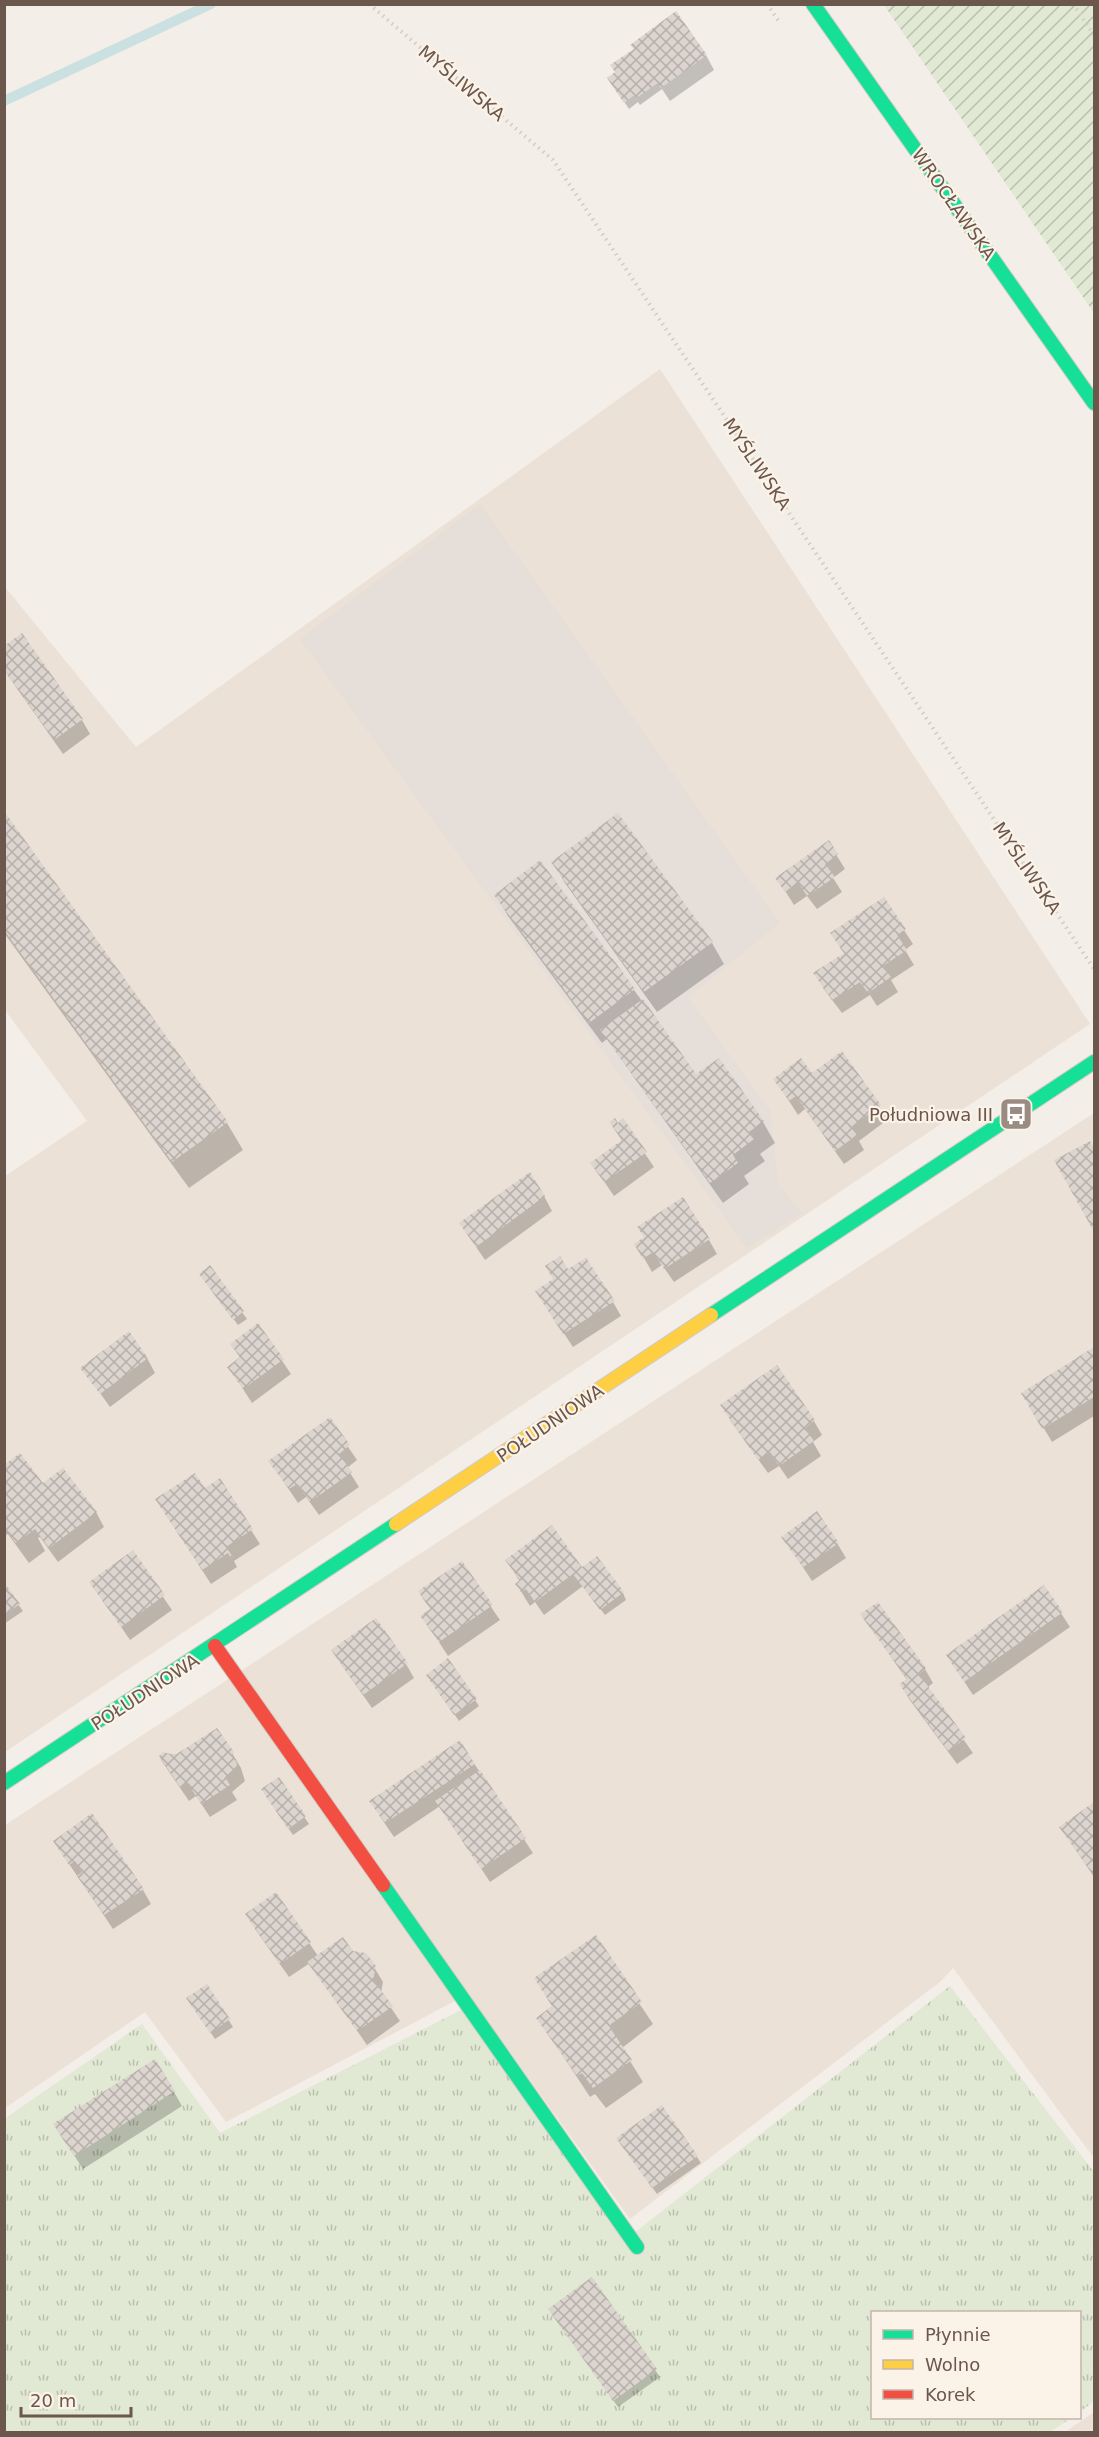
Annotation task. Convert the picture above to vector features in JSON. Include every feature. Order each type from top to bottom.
[{"type":"street","name":"WROCŁAWSKA","points":[[813,4],[1095,403]]},
{"type":"street","name":"POŁUDNIOWA","points":[[4,1783],[215,1646],[1095,1062]]},
{"type":"street","points":[[215,1646],[637,2247]]},
{"type":"path","name":"MYŚLIWSKA","points":[[369,4],[553,160],[1095,969]]},
{"type":"path","points":[[1073,4],[1095,35]]},
{"type":"shaded area","points":[[660,369],[1090,1024],[5,1752],[5,1176],[87,1121],[5,1010],[5,587],[136,747]]},
{"type":"shaded area","points":[[480,504],[780,923],[688,997],[771,1112],[778,1184],[802,1213],[747,1248],[300,639]]},
{"type":"shaded area","points":[[1094,1113],[1094,2158],[953,1968],[941,1981],[630,2219],[468,1994],[226,2122],[145,2012],[5,2108],[5,1825]]},
{"type":"shaded area","points":[[1094,2412],[1094,2432],[1065,2432]]},
{"type":"green space","points":[[884,5],[1094,5],[1094,313]]},
{"type":"green space","points":[[950,1986],[1094,2172],[1094,2401],[1081,2411],[1081,2311],[871,2311],[871,2419],[1070,2419],[1050,2432],[5,2432],[4,2119],[142,2024],[220,2133],[465,2008],[629,2237]]},
{"type":"building","points":[[676,11],[707,55],[661,88],[658,83],[635,99],[633,96],[624,103],[607,78],[615,72],[610,65],[634,49],[630,45]]},
{"type":"building","points":[[22,633],[83,719],[54,740],[4,670],[4,646]]},
{"type":"building","points":[[4,811],[228,1122],[172,1162],[4,930]]},
{"type":"building","points":[[618,813],[713,942],[644,992],[551,862]]},
{"type":"building","points":[[829,840],[838,854],[825,864],[835,877],[807,896],[798,882],[785,892],[775,878]]},
{"type":"building","points":[[540,860],[635,989],[589,1023],[494,895]]},
{"type":"building","points":[[884,897],[906,929],[897,935],[907,950],[883,966],[891,977],[868,993],[860,982],[832,1000],[813,973],[844,953],[830,933]]},
{"type":"building","points":[[643,999],[696,1074],[719,1058],[764,1121],[749,1132],[754,1139],[733,1155],[738,1163],[710,1183],[600,1030]]},
{"type":"building","points":[[842,1051],[881,1105],[851,1127],[857,1135],[835,1151],[796,1096],[789,1101],[773,1079],[801,1058],[812,1073]]},
{"type":"building","points":[[615,1118],[618,1123],[623,1118],[647,1152],[604,1182],[590,1163],[622,1140],[609,1122]]},
{"type":"building","points":[[1090,1141],[1094,1148],[1094,1232],[1054,1160]]},
{"type":"building","points":[[530,1172],[545,1196],[476,1247],[459,1223]]},
{"type":"building","points":[[683,1197],[710,1239],[664,1269],[653,1252],[643,1259],[634,1244],[644,1237],[637,1227]]},
{"type":"building","points":[[560,1256],[568,1269],[586,1258],[615,1301],[563,1334],[535,1291],[553,1279],[545,1266]]},
{"type":"building","points":[[210,1265],[244,1311],[233,1320],[199,1274]]},
{"type":"building","points":[[258,1323],[284,1359],[243,1389],[227,1367],[240,1357],[230,1344]]},
{"type":"building","points":[[129,1331],[148,1358],[100,1394],[80,1368]]},
{"type":"building","points":[[1094,1347],[1094,1397],[1042,1429],[1021,1393]]},
{"type":"building","points":[[777,1365],[815,1420],[805,1428],[814,1441],[779,1466],[770,1452],[758,1460],[720,1405]]},
{"type":"building","points":[[330,1417],[350,1445],[339,1454],[352,1472],[310,1502],[297,1484],[289,1489],[268,1461]]},
{"type":"building","points":[[20,1453],[43,1483],[63,1468],[97,1512],[49,1548],[35,1529],[16,1543],[4,1527],[4,1465]]},
{"type":"building","points":[[195,1473],[205,1488],[220,1478],[253,1529],[226,1547],[233,1557],[231,1558],[228,1553],[202,1570],[155,1499]]},
{"type":"building","points":[[817,1511],[839,1543],[803,1567],[781,1537]]},
{"type":"building","points":[[552,1525],[582,1567],[597,1556],[624,1592],[600,1610],[573,1574],[535,1602],[526,1589],[521,1592],[515,1584],[520,1580],[505,1560]]},
{"type":"building","points":[[133,1550],[165,1595],[121,1627],[89,1582]]},
{"type":"building","points":[[462,1561],[493,1605],[439,1642],[420,1616],[430,1609],[418,1591]]},
{"type":"building","points":[[4,1582],[20,1604],[4,1615]]},
{"type":"building","points":[[1044,1585],[1063,1612],[964,1682],[946,1655]]},
{"type":"building","points":[[878,1602],[926,1668],[919,1674],[966,1738],[948,1751],[899,1684],[907,1679],[860,1614]]},
{"type":"building","points":[[376,1618],[408,1663],[363,1695],[331,1650]]},
{"type":"building","points":[[448,1658],[477,1699],[454,1715],[426,1675]]},
{"type":"building","points":[[217,1728],[234,1752],[231,1755],[236,1759],[237,1766],[225,1777],[230,1785],[201,1804],[187,1782],[180,1787],[159,1756],[163,1752],[175,1755]]},
{"type":"building","points":[[460,1740],[475,1764],[385,1823],[369,1801]]},
{"type":"building","points":[[480,1770],[526,1838],[481,1869],[435,1801]]},
{"type":"building","points":[[279,1777],[306,1816],[288,1829],[261,1789]]},
{"type":"building","points":[[1094,1802],[1094,1871],[1092,1873],[1059,1827]]},
{"type":"building","points":[[92,1813],[144,1889],[104,1915],[77,1876],[82,1872],[75,1861],[69,1865],[53,1841]]},
{"type":"building","points":[[276,1892],[311,1942],[280,1964],[245,1914]]},
{"type":"building","points":[[596,1935],[642,2002],[611,2024],[610,2028],[632,2060],[593,2088],[582,2073],[577,2076],[536,2018],[552,2006],[534,1978]]},
{"type":"building","points":[[343,1937],[353,1951],[366,1953],[376,1966],[373,1980],[393,2006],[357,2031],[307,1962]]},
{"type":"building","points":[[207,1984],[230,2019],[210,2033],[186,1998]]},
{"type":"building","points":[[155,2059],[175,2091],[74,2156],[53,2124]]},
{"type":"building","points":[[662,2105],[698,2156],[652,2188],[616,2138]]},
{"type":"building","points":[[592,2277],[657,2369],[613,2401],[548,2309]]},
{"type":"waterway","points":[[4,101],[211,4]]},
{"type":"traffic: fast","points":[[813,4],[1094,403]]},
{"type":"traffic: fast","points":[[711,1315],[1094,1062]]},
{"type":"traffic: fast","points":[[4,1783],[396,1524]]},
{"type":"traffic: fast","points":[[383,1885],[637,2247]]},
{"type":"traffic: slow","points":[[396,1524],[711,1315]]},
{"type":"traffic: jam","points":[[215,1646],[383,1885]]},
{"type":"place","name":"Południowa III","points":[[1016,1114]]}]
